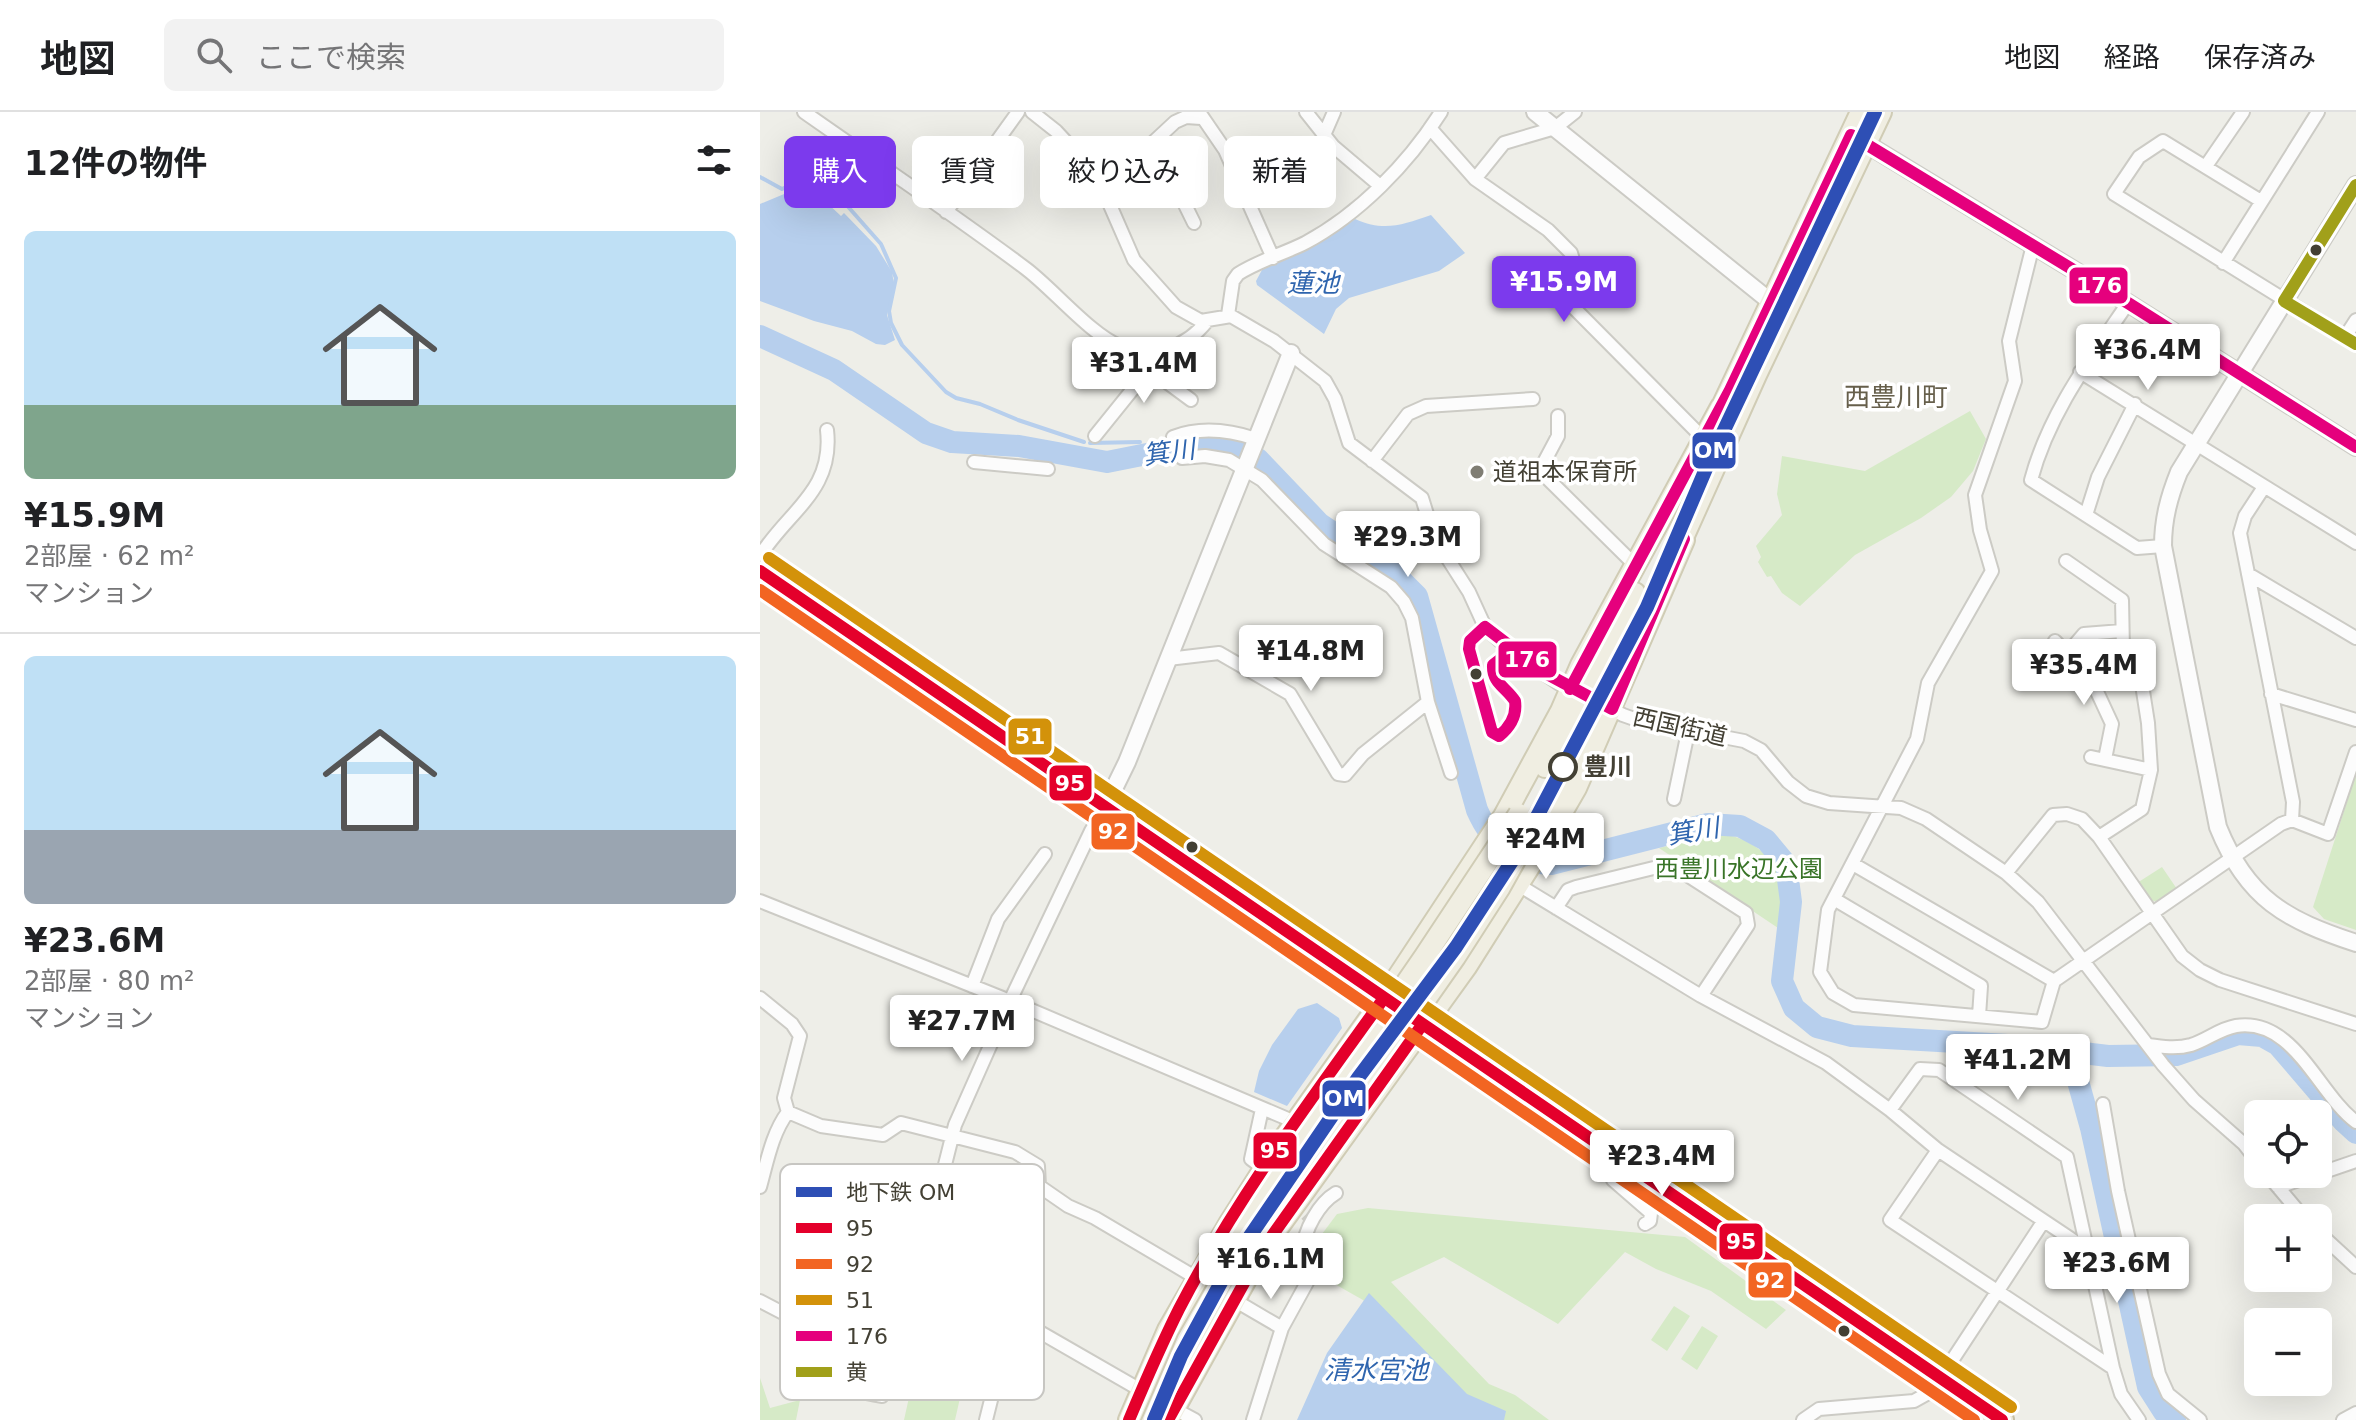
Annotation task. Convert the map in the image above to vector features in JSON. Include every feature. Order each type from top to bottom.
[{"type":"highway","points":[[760,571],[2002,1420]]},
{"type":"main road","points":[[1140,1420],[1181,1331],[1237,1229],[1519,818],[1592,700],[1684,540],[1858,139],[1861,112]]},
{"type":"main road","points":[[1161,1420],[1210,1317],[1256,1241],[1467,939],[1519,818],[1592,700],[1721,407],[1771,302],[1858,139],[1881,112]]},
{"type":"main road","points":[[1183,1418],[1177,1408],[1245,1279],[1317,1172],[1466,967],[1576,788],[1592,700],[1636,566],[1721,407]]},
{"type":"main road","points":[[1129,1420],[1182,1303],[1278,1147],[1384,998],[1483,849],[1519,818]]},
{"type":"main road","points":[[1118,1420],[1188,1273],[1232,1201],[1278,1147]]},
{"type":"main road","points":[[1183,1418],[1217,1347],[1304,1204],[1318,1178],[1317,1172]]},
{"type":"street","points":[[804,112],[1030,271],[1113,343],[1139,351],[1156,351],[1190,339],[1207,321]]},
{"type":"street","points":[[946,212],[1018,112]]},
{"type":"street","points":[[1032,112],[1061,136]]},
{"type":"street","points":[[1306,112],[1333,146],[1379,185]]},
{"type":"street","points":[[1324,135],[1334,112]]},
{"type":"street","points":[[1111,208],[1132,256],[1179,309],[1198,320],[1207,321],[1228,315],[1236,276],[1306,242],[1351,213],[1408,156],[1441,112]]},
{"type":"street","points":[[1535,112],[1771,302]]},
{"type":"street","points":[[1475,179],[1504,143],[1555,128],[1575,112]]},
{"type":"street","points":[[2206,166],[2243,112]]},
{"type":"street","points":[[2223,263],[2318,112]]},
{"type":"street","points":[[1160,136],[1175,122],[1186,117],[1204,116],[1225,150],[1273,258]]},
{"type":"street","points":[[1430,128],[1475,179],[1548,230],[1571,253],[1576,270],[1568,292],[1572,306],[1704,439]]},
{"type":"street","points":[[1858,139],[2128,303],[2356,447]]},
{"type":"street","points":[[2261,201],[2163,141],[2139,157],[2114,194],[2350,341],[2356,320]]},
{"type":"street","points":[[2356,185],[2179,472],[2168,498],[2163,523],[2163,546],[2218,827],[2230,858],[2254,888],[2279,911],[2316,930],[2356,943]]},
{"type":"street","points":[[1187,208],[1194,223]]},
{"type":"street","points":[[2033,245],[2009,341],[2015,381],[1975,495],[1980,530],[1992,571],[1928,683],[1917,739],[1828,910],[1820,972],[1833,993],[1854,1005],[2042,1022],[2054,981],[2281,824],[2292,820],[2328,834],[2356,752]]},
{"type":"street","points":[[2128,303],[2080,372],[2056,414],[2039,451],[2031,480],[2137,548],[2163,546]]},
{"type":"street","name":"西国街道","points":[[1228,315],[1291,353],[1327,384],[1349,443],[1422,498],[1434,537],[1469,592],[1485,627],[1511,651],[1592,700],[1640,721],[1744,741],[1761,750],[1788,782],[1806,796],[1829,803],[1901,808],[1926,819],[2006,873],[2038,902],[2163,1065],[2194,1100],[2244,1144]]},
{"type":"street","points":[[1095,436],[1149,369],[1156,351]]},
{"type":"street","points":[[944,1164],[966,1099],[1010,1001],[1091,831],[1117,786],[1291,353]]},
{"type":"street","points":[[1149,369],[1191,400]]},
{"type":"street","points":[[2080,372],[2356,543]]},
{"type":"street","points":[[1372,461],[1408,414],[1426,406],[1533,399]]},
{"type":"street","points":[[2086,515],[2098,477],[2135,404]]},
{"type":"street","points":[[1558,416],[1558,436],[1541,468],[1545,476],[1636,566]]},
{"type":"street","points":[[760,556],[814,492],[829,447],[827,430]]},
{"type":"street","points":[[1173,437],[1190,432],[1231,432],[1254,442]]},
{"type":"street","points":[[1182,458],[1205,456],[1229,460],[1245,467],[1262,480],[1324,544],[1391,587],[1404,602],[1412,618],[1428,702],[1451,773]]},
{"type":"street","points":[[974,462],[1048,469]]},
{"type":"street","points":[[2264,487],[2245,516],[2240,533],[2293,802],[2292,820]]},
{"type":"street","points":[[2066,561],[2079,579],[2122,600],[2123,650],[2127,663],[2137,665],[2140,672],[2148,723],[2151,770],[2142,809],[2099,837]]},
{"type":"street","points":[[2248,574],[2356,638]]},
{"type":"street","points":[[2067,654],[2084,634],[2122,631]]},
{"type":"street","points":[[2055,641],[2093,683],[2112,724],[2098,758],[2151,770]]},
{"type":"street","points":[[1168,659],[1219,653],[1290,694],[1338,774],[1345,775],[1363,754],[1428,702]]},
{"type":"street","points":[[2271,694],[2356,720]]},
{"type":"street","points":[[1674,799],[1688,732]]},
{"type":"street","points":[[2006,873],[2053,815],[2067,814],[2082,819],[2099,837],[2182,956],[2200,970],[2220,980],[2356,1024]]},
{"type":"street","points":[[972,986],[998,919],[1045,854]]},
{"type":"street","points":[[1556,908],[1572,888],[1670,864],[1746,913],[1748,925],[1701,996]]},
{"type":"street","points":[[1853,864],[2054,981]]},
{"type":"street","points":[[1520,880],[1556,908],[1701,996],[1826,1063],[1938,1150],[2086,1249]]},
{"type":"street","points":[[1834,899],[1981,986],[1979,1016]]},
{"type":"street","points":[[760,901],[1010,1001],[1295,1122]]},
{"type":"street","points":[[760,998],[792,1024],[800,1036],[784,1098],[788,1112]]},
{"type":"street","points":[[2148,1045],[2168,1048],[2190,1045],[2226,1028],[2244,1025],[2271,1032],[2287,1042],[2356,1122]]},
{"type":"street","points":[[1890,1110],[1920,1069],[1939,1070],[2067,1157],[2113,1368],[2121,1394],[2139,1420]]},
{"type":"street","points":[[2103,1104],[2118,1191],[2159,1374],[2168,1394],[2200,1420]]},
{"type":"street","points":[[1255,1162],[1251,1159],[1262,1109]]},
{"type":"street","points":[[788,1112],[821,1126],[883,1135],[901,1123],[1015,1152],[1035,1164]]},
{"type":"street","points":[[760,1187],[771,1148],[788,1112]]},
{"type":"street","points":[[1938,1150],[1890,1220],[2113,1368]]},
{"type":"street","points":[[1617,1159],[1611,1172],[1613,1180],[1651,1213],[1650,1221],[1645,1224]]},
{"type":"street","points":[[2332,1169],[2356,1161]]},
{"type":"street","points":[[2279,1188],[2292,1204]]},
{"type":"street","points":[[1044,1189],[1188,1273]]},
{"type":"street","points":[[1253,1420],[1282,1328],[1310,1277],[1303,1250],[1310,1219],[1327,1198],[1336,1193]]},
{"type":"street","points":[[1803,1420],[1819,1409],[1914,1401],[1932,1391],[2043,1222]]},
{"type":"street","points":[[2332,1245],[2356,1267]]},
{"type":"street","points":[[760,1301],[780,1311]]},
{"type":"street","points":[[1241,1304],[1282,1328]]},
{"type":"street","points":[[1044,1334],[1134,1386]]},
{"type":"street","points":[[986,1420],[991,1400]]},
{"type":"street","points":[[2343,1420],[2356,1413]]},
{"type":"green space","points":[[1970,411],[1986,439],[1973,471],[1951,497],[1921,518],[1855,555],[1800,606],[1782,593],[1771,576],[1767,577],[1758,562],[1761,557],[1756,546],[1782,515],[1777,494],[1782,456],[1865,471]]},
{"type":"green space","points":[[2356,774],[2356,930],[2324,919],[2313,907]]},
{"type":"green space","name":"西豊川水辺公園","points":[[1717,834],[1744,840],[1782,868],[1778,928],[1659,848]]},
{"type":"green space","points":[[2162,867],[2177,889],[2157,902],[2148,899],[2137,883]]},
{"type":"green space","points":[[1368,1208],[1685,1237],[1786,1310],[1766,1329],[1711,1291],[1656,1269],[1625,1252],[1558,1324],[1444,1257],[1391,1282],[1489,1384],[1515,1395],[1549,1420],[1497,1420],[1461,1397],[1363,1300],[1324,1278],[1319,1238],[1337,1214]]},
{"type":"green space","points":[[1674,1306],[1690,1316],[1667,1351],[1651,1340]]},
{"type":"green space","points":[[1702,1326],[1718,1336],[1697,1370],[1681,1359]]},
{"type":"green space","points":[[760,1378],[770,1408],[800,1400],[796,1420],[760,1420]]},
{"type":"green space","points":[[908,1400],[960,1400],[955,1420],[904,1420]]},
{"type":"water","points":[[784,194],[784,208],[832,208],[841,216],[844,213],[876,246],[892,272],[894,284],[887,315],[895,340],[885,345],[876,344],[852,331],[760,301],[760,204]]},
{"type":"water","name":"蓮池","points":[[1431,215],[1465,253],[1439,271],[1349,298],[1336,309],[1324,334],[1257,285],[1263,268],[1326,239],[1355,219],[1393,226]]},
{"type":"water","points":[[1317,1003],[1339,1018],[1342,1028],[1287,1106],[1254,1092],[1259,1071],[1272,1045],[1298,1009]]},
{"type":"water","name":"清水宮池","points":[[1369,1293],[1467,1394],[1506,1411],[1504,1420],[1297,1420],[1327,1353]]},
{"type":"waterway","points":[[760,177],[784,188]]},
{"type":"waterway","points":[[849,208],[881,244],[896,278],[889,311],[891,323],[902,345],[946,392],[1084,442]]},
{"type":"waterway","name":"箕川","points":[[760,336],[834,370],[926,433],[952,442],[1019,446],[1107,462],[1182,447],[1209,445],[1240,450],[1258,459],[1320,524],[1396,575],[1417,596],[1477,810],[1489,832],[1506,849],[1526,860],[1551,864],[1708,824],[1740,826],[1766,840],[1786,864],[1791,902],[1782,981],[1794,1008],[1817,1027],[1852,1036],[2048,1049],[2066,1060],[2076,1074],[2091,1128],[2148,1387],[2164,1412],[2175,1420]]},
{"type":"waterway","points":[[1090,443],[1140,442]]},
{"type":"waterway","points":[[1150,447],[1152,453]]},
{"type":"waterway","points":[[2050,1049],[2108,1056],[2176,1055],[2238,1034],[2262,1036],[2278,1045],[2356,1133]]},
{"type":"tunnel","points":[[1268,1176],[1308,1217]]},
{"type":"tunnel","points":[[1139,1389],[1179,1411]]},
{"type":"metro line","name":"OM","points":[[1154,1420],[1181,1356],[1231,1264],[1358,1078],[1456,947],[1520,849],[1647,607],[1708,464],[1875,112]]},
{"type":"transit line","name":"176","points":[[1570,689],[1730,390],[1851,135],[2128,303],[2356,447]]},
{"type":"transit line","name":"黄","points":[[2356,185],[2284,301],[2356,344]]},
{"type":"transit line","name":"176","points":[[1511,651],[1493,665],[1493,671],[1497,681],[1515,701],[1515,711],[1499,736],[1492,732],[1469,649],[1470,641],[1485,627],[1545,673],[1612,709],[1684,539]]},
{"type":"transit line","name":"51","points":[[769,558],[2011,1407]]},
{"type":"transit line","name":"95","points":[[760,571],[2002,1420]]},
{"type":"transit line","name":"92","points":[[760,590],[1974,1420]]},
{"type":"transit line","name":"95","points":[[1129,1420],[1179,1309],[1225,1228],[1276,1150],[1384,998]]},
{"type":"transit line","name":"95","points":[[1168,1420],[1264,1247],[1422,1025]]},
{"type":"place","name":"道祖本保育所","points":[[1477,472]]},
{"type":"place","name":"豊川","points":[[1563,767]]},
{"type":"district","name":"西豊川町","points":[[1896,397]]}]
